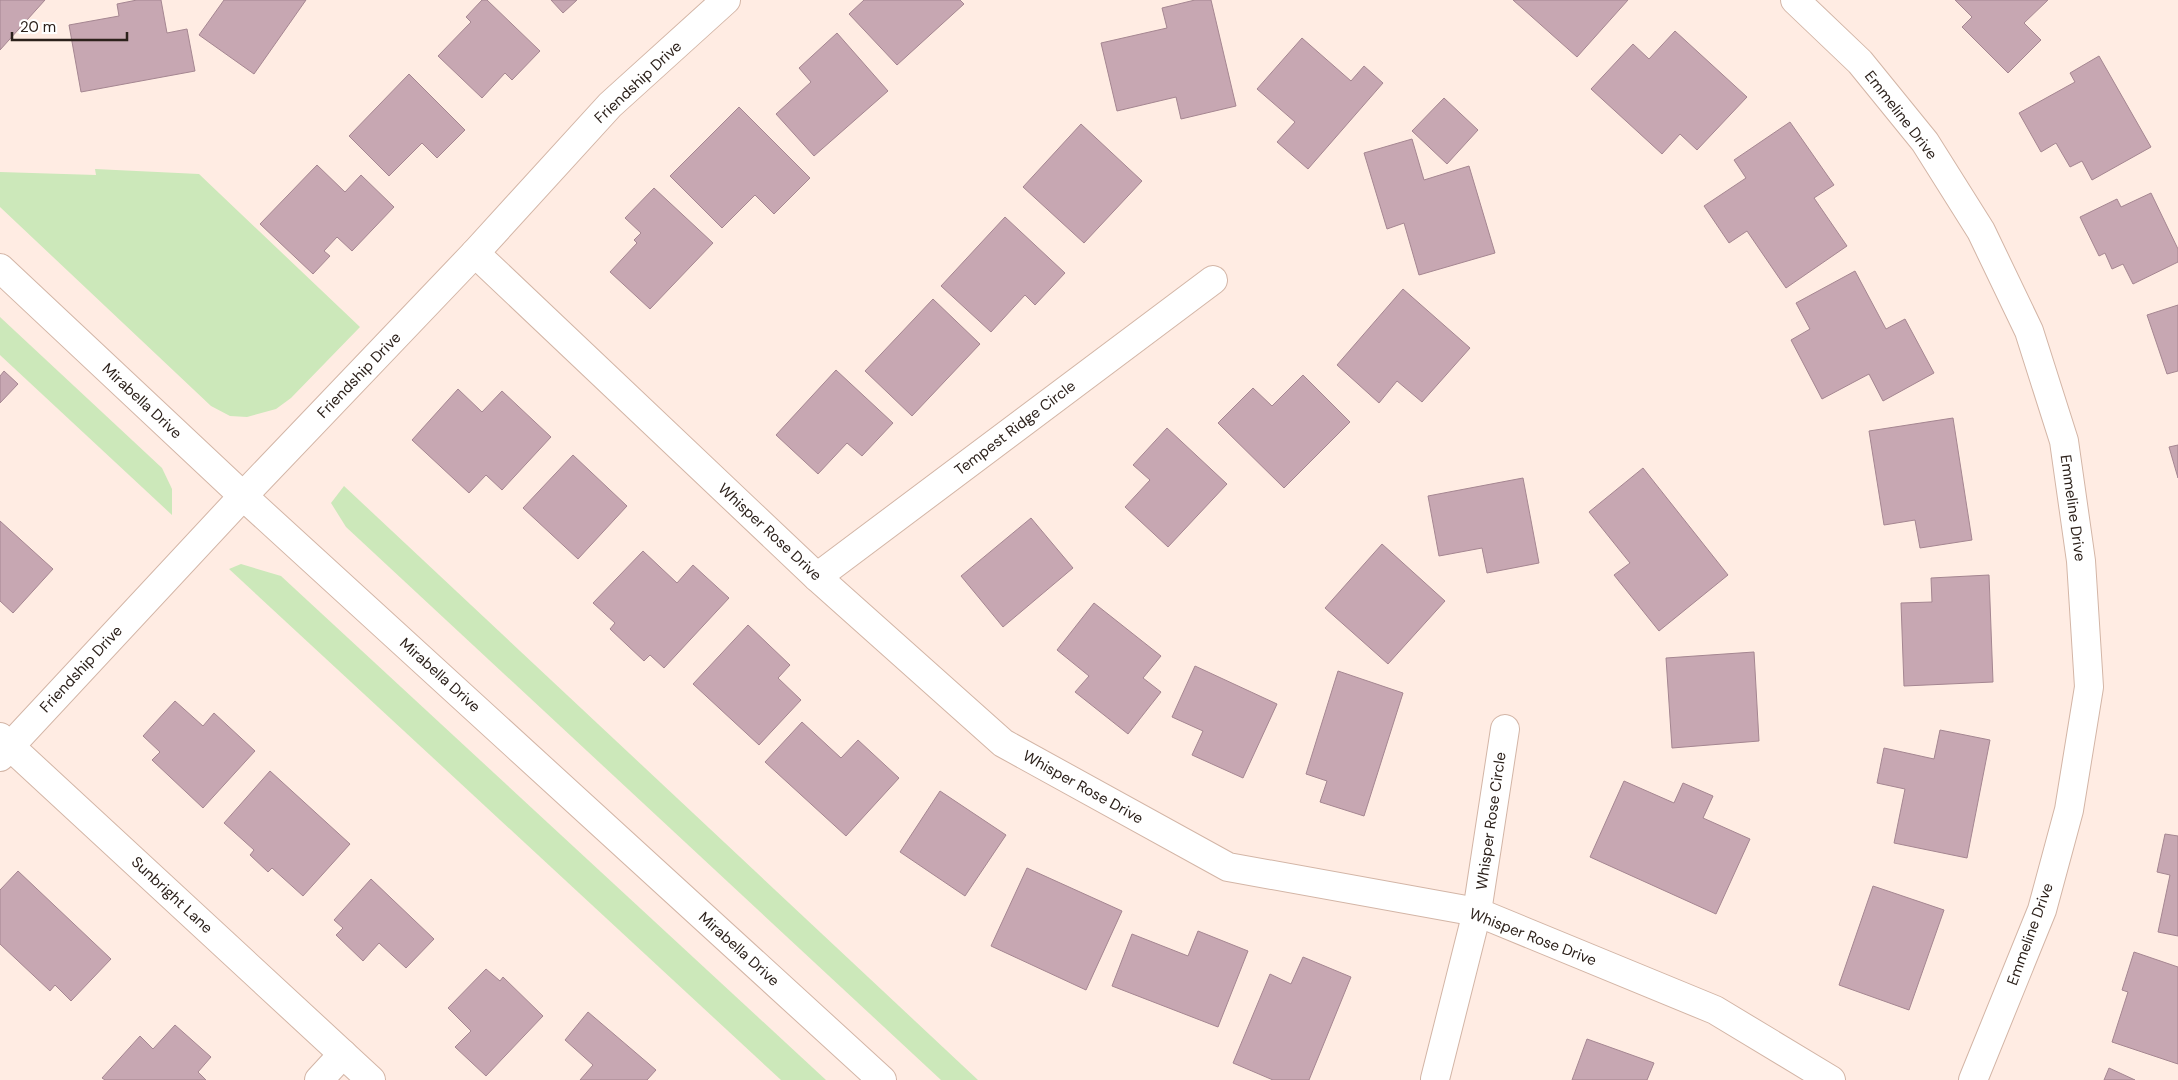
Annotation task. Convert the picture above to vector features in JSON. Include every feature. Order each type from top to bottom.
[{"type":"street","name":"Friendship Drive","points":[[3,747],[474,253],[610,105],[726,0]]},
{"type":"street","name":"Emmeline Drive","points":[[1795,0],[1860,62],[1925,142],[1981,231],[2030,332],[2064,441],[2081,561],[2089,686],[2069,810],[2042,910],[1973,1080]]},
{"type":"street","name":"Whisper Rose Drive","points":[[474,253],[817,577],[1003,743],[1228,867],[1477,912],[1715,1010],[1831,1080]]},
{"type":"street","name":"Mirabella Drive","points":[[0,268],[243,496],[882,1080]]},
{"type":"street","name":"Tempest Ridge Circle","points":[[817,577],[1214,280]]},
{"type":"street","name":"Whisper Rose Circle","points":[[1435,1079],[1477,912],[1504,729]]},
{"type":"street","name":"Sunbright Lane","points":[[3,747],[372,1080]]},
{"type":"street","points":[[319,1080],[343,1054]]},
{"type":"green space","points":[[95,169],[199,174],[360,327],[291,398],[276,409],[247,417],[230,416],[211,406],[0,207],[0,172],[96,175]]},
{"type":"green space","points":[[0,317],[162,468],[172,489],[172,515],[0,355]]},
{"type":"green space","points":[[344,486],[978,1080],[941,1080],[346,527],[331,503]]},
{"type":"green space","points":[[241,564],[281,576],[826,1080],[781,1080],[229,569]]},
{"type":"building","points":[[0,0],[45,0],[0,50]]},
{"type":"building","points":[[137,0],[161,0],[167,33],[187,29],[195,71],[81,92],[69,25],[119,16],[117,4]]},
{"type":"building","points":[[224,0],[306,0],[254,74],[199,35]]},
{"type":"building","points":[[482,0],[487,0],[540,51],[512,80],[505,73],[482,98],[438,56],[471,22],[466,17]]},
{"type":"building","points":[[551,0],[577,0],[563,13]]},
{"type":"building","points":[[864,0],[960,0],[964,4],[897,65],[849,14]]},
{"type":"building","points":[[1195,0],[1211,0],[1236,106],[1181,119],[1176,97],[1117,111],[1101,43],[1167,28],[1162,8]]},
{"type":"building","points":[[1513,0],[1628,0],[1577,57]]},
{"type":"building","points":[[1955,0],[2048,0],[2024,23],[2041,40],[2008,73],[1962,27],[1972,17]]},
{"type":"building","points":[[1675,31],[1747,97],[1697,150],[1680,134],[1662,154],[1591,89],[1633,44],[1649,59]]},
{"type":"building","points":[[837,33],[888,91],[814,156],[776,114],[811,82],[799,68]]},
{"type":"building","points":[[1302,38],[1351,81],[1364,66],[1383,83],[1308,169],[1277,142],[1295,122],[1257,89]]},
{"type":"building","points":[[2099,56],[2151,147],[2092,180],[2082,161],[2070,167],[2056,143],[2041,152],[2019,113],[2075,82],[2070,73]]},
{"type":"building","points":[[409,74],[465,130],[437,158],[422,143],[389,176],[349,136]]},
{"type":"building","points":[[1444,98],[1478,130],[1447,164],[1412,131]]},
{"type":"building","points":[[739,107],[810,178],[774,214],[755,195],[722,228],[670,176]]},
{"type":"building","points":[[1790,122],[1834,185],[1814,198],[1847,246],[1786,288],[1747,231],[1729,243],[1704,206],[1746,178],[1734,160]]},
{"type":"building","points":[[1081,124],[1142,181],[1084,243],[1023,187]]},
{"type":"building","points":[[1412,139],[1424,180],[1469,166],[1495,253],[1419,275],[1404,223],[1387,229],[1364,153]]},
{"type":"building","points":[[317,165],[345,192],[361,175],[394,207],[352,251],[337,237],[324,251],[330,256],[313,274],[260,224]]},
{"type":"building","points":[[654,188],[713,243],[650,309],[610,272],[637,243],[634,240],[641,233],[625,218]]},
{"type":"building","points":[[2151,193],[2178,249],[2178,262],[2133,284],[2123,264],[2112,269],[2105,253],[2099,256],[2080,217],[2117,199],[2121,207]]},
{"type":"building","points":[[1005,217],[1065,273],[1035,305],[1025,295],[991,332],[941,286]]},
{"type":"building","points":[[1855,271],[1886,329],[1905,319],[1934,373],[1883,401],[1869,374],[1822,399],[1791,340],[1810,329],[1796,303]]},
{"type":"building","points":[[1403,289],[1470,348],[1422,402],[1397,381],[1379,403],[1337,365]]},
{"type":"building","points":[[933,299],[980,344],[912,416],[865,371]]},
{"type":"building","points":[[2178,305],[2178,371],[2167,374],[2147,315]]},
{"type":"building","points":[[836,370],[893,423],[862,456],[847,443],[818,474],[776,435]]},
{"type":"building","points":[[4,371],[18,384],[0,403],[0,376]]},
{"type":"building","points":[[1303,375],[1350,422],[1284,488],[1218,423],[1253,388],[1272,406]]},
{"type":"building","points":[[458,389],[482,412],[502,391],[551,437],[502,490],[486,475],[469,493],[412,440]]},
{"type":"building","points":[[1953,418],[1972,540],[1920,548],[1915,520],[1884,525],[1869,431]]},
{"type":"building","points":[[1167,428],[1227,484],[1168,547],[1125,507],[1150,480],[1133,465]]},
{"type":"building","points":[[2178,445],[2178,478],[2169,447]]},
{"type":"building","points":[[573,455],[627,506],[578,559],[523,508]]},
{"type":"building","points":[[1643,468],[1728,575],[1659,631],[1614,575],[1630,563],[1589,512]]},
{"type":"building","points":[[1523,478],[1539,563],[1487,573],[1482,548],[1439,556],[1428,496]]},
{"type":"building","points":[[1031,518],[1073,568],[1003,627],[961,576]]},
{"type":"building","points":[[0,521],[53,569],[13,613],[0,601]]},
{"type":"building","points":[[1382,544],[1445,601],[1388,664],[1325,608]]},
{"type":"building","points":[[643,551],[677,583],[693,565],[729,598],[664,668],[650,655],[644,661],[610,629],[615,623],[593,603]]},
{"type":"building","points":[[1989,575],[1993,682],[1904,686],[1901,603],[1932,602],[1931,578]]},
{"type":"building","points":[[1094,603],[1161,656],[1143,678],[1161,692],[1128,734],[1075,692],[1089,676],[1057,650]]},
{"type":"building","points":[[748,625],[790,665],[778,678],[801,700],[759,745],[693,684]]},
{"type":"building","points":[[1754,652],[1759,741],[1672,748],[1666,658]]},
{"type":"building","points":[[1195,666],[1277,704],[1243,778],[1192,755],[1203,731],[1172,717]]},
{"type":"building","points":[[1338,671],[1403,693],[1364,816],[1320,802],[1327,781],[1306,774]]},
{"type":"building","points":[[175,701],[203,726],[214,713],[255,751],[203,808],[152,760],[160,752],[143,736]]},
{"type":"building","points":[[802,722],[841,758],[858,740],[899,778],[846,836],[765,762]]},
{"type":"building","points":[[1940,730],[1990,740],[1967,858],[1894,843],[1905,789],[1877,783],[1884,748],[1934,759]]},
{"type":"building","points":[[270,771],[350,844],[303,896],[272,868],[268,872],[250,855],[254,850],[224,823]]},
{"type":"building","points":[[1624,781],[1674,803],[1683,783],[1713,796],[1703,818],[1750,839],[1716,914],[1590,857]]},
{"type":"building","points":[[940,791],[1006,835],[965,896],[900,852]]},
{"type":"building","points":[[2165,834],[2178,836],[2178,936],[2158,932],[2170,875],[2157,872]]},
{"type":"building","points":[[1027,868],[1122,911],[1086,990],[991,946]]},
{"type":"building","points":[[18,871],[111,959],[71,1001],[55,985],[50,991],[0,944],[0,890]]},
{"type":"building","points":[[371,879],[434,939],[406,968],[379,943],[363,961],[336,935],[343,928],[334,920]]},
{"type":"building","points":[[1873,886],[1944,910],[1909,1010],[1839,985]]},
{"type":"building","points":[[1198,931],[1248,951],[1218,1027],[1112,986],[1132,934],[1188,956]]},
{"type":"building","points":[[2134,952],[2178,967],[2178,1064],[2112,1042],[2128,992],[2122,990]]},
{"type":"building","points":[[1303,957],[1351,977],[1309,1080],[1273,1080],[1233,1063],[1270,974],[1291,984]]},
{"type":"building","points":[[486,969],[500,981],[503,977],[543,1016],[486,1076],[455,1047],[471,1031],[448,1008]]},
{"type":"building","points":[[588,1012],[656,1070],[647,1080],[580,1080],[593,1065],[565,1040]]},
{"type":"building","points":[[175,1025],[211,1057],[198,1072],[206,1080],[105,1080],[102,1078],[140,1036],[153,1049]]},
{"type":"building","points":[[1587,1039],[1654,1063],[1647,1080],[1572,1080]]},
{"type":"building","points":[[2109,1068],[2135,1080],[2104,1080]]}]
